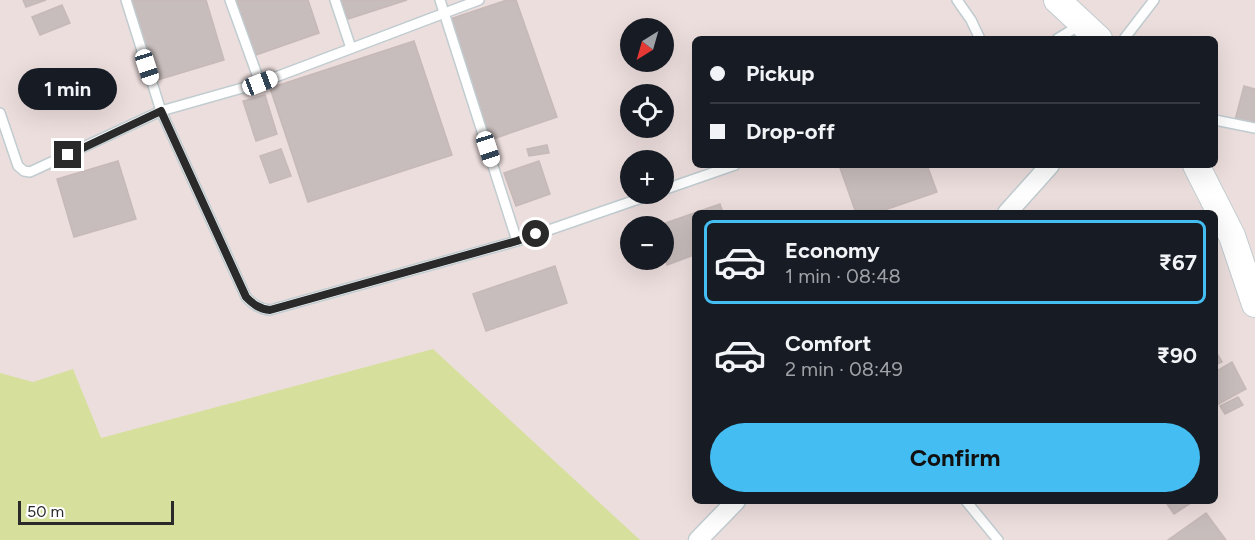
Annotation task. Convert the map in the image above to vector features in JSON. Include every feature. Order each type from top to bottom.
[{"type":"main road","points":[[1057,0],[1091,31]]},
{"type":"main road","points":[[1198,168],[1232,236],[1255,304]]},
{"type":"street","points":[[1010,210],[1047,168]]},
{"type":"street","points":[[698,540],[733,504]]},
{"type":"lane","points":[[126,0],[161,111],[246,297],[262,309],[270,310],[517,241],[624,204]]},
{"type":"lane","points":[[230,0],[260,83]]},
{"type":"lane","points":[[335,0],[351,48]]},
{"type":"lane","points":[[440,0],[517,241]]},
{"type":"lane","points":[[0,113],[18,166],[30,172],[161,111],[260,83],[479,0]]},
{"type":"lane","points":[[957,0],[979,36]]},
{"type":"lane","points":[[1126,36],[1154,0]]},
{"type":"lane","points":[[1070,36],[1091,31]]},
{"type":"lane","points":[[1218,121],[1255,128]]},
{"type":"lane","points":[[674,186],[726,168]]},
{"type":"lane","points":[[968,504],[998,540]]},
{"type":"green space","points":[[433,349],[640,540],[0,540],[0,373],[33,382],[73,369],[101,438]]},
{"type":"building","points":[[23,0],[46,0],[26,7]]},
{"type":"building","points":[[130,0],[206,0],[224,60],[154,81]]},
{"type":"building","points":[[236,0],[308,0],[319,33],[256,55]]},
{"type":"building","points":[[341,0],[407,0],[348,19]]},
{"type":"building","points":[[507,0],[516,0],[557,117],[490,140],[447,20]]},
{"type":"building","points":[[62,5],[70,23],[40,35],[32,17]]},
{"type":"building","points":[[414,41],[452,155],[308,202],[270,88]]},
{"type":"building","points":[[1244,86],[1255,89],[1255,125],[1235,120]]},
{"type":"building","points":[[265,95],[277,134],[256,141],[243,101]]},
{"type":"building","points":[[547,145],[549,153],[529,156],[527,149]]},
{"type":"building","points":[[281,149],[291,176],[270,183],[260,156]]},
{"type":"building","points":[[118,161],[136,219],[74,237],[57,179]]},
{"type":"building","points":[[539,161],[550,194],[516,206],[504,173]]},
{"type":"building","points":[[840,168],[928,168],[937,192],[885,210],[855,210]]},
{"type":"building","points":[[720,204],[722,210],[703,210]]},
{"type":"building","points":[[692,214],[692,256],[674,262],[674,220]]},
{"type":"building","points":[[555,266],[567,303],[486,331],[473,294]]},
{"type":"building","points":[[1232,362],[1246,389],[1218,404],[1218,370]]},
{"type":"building","points":[[1238,397],[1243,405],[1225,414],[1220,406]]},
{"type":"building","points":[[1167,504],[1189,504],[1174,514]]},
{"type":"building","points":[[1206,513],[1226,540],[1168,540]]},
{"type":"route","points":[[68,155],[161,111],[246,297],[262,309],[270,310],[536,234]]}]
